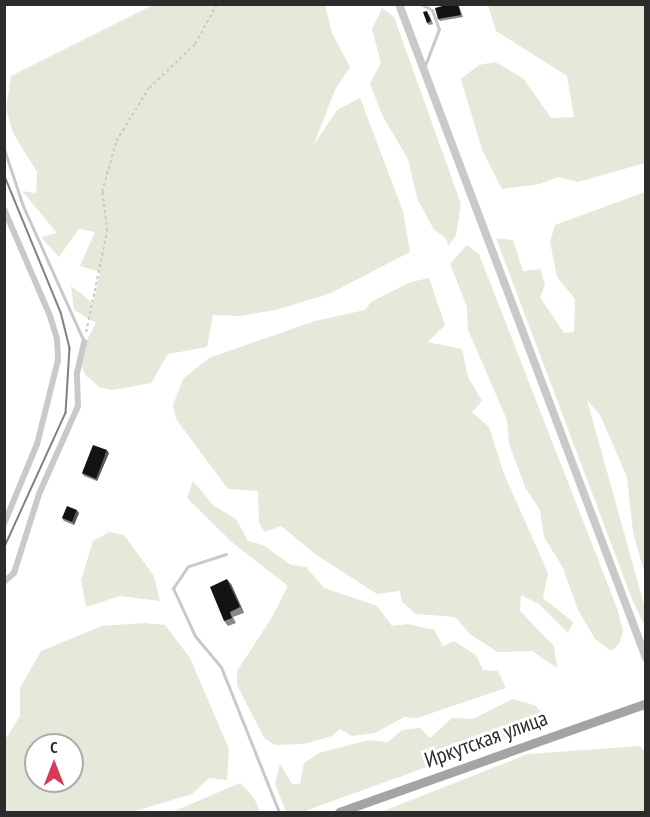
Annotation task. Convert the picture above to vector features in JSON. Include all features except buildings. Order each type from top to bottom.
[{"type":"main road","name":"Иркутская улица","points":[[339,813],[645,703]]},
{"type":"street","points":[[399,4],[425,66],[645,658]]},
{"type":"street","points":[[4,209],[50,316],[57,339],[58,360],[38,444],[4,524]]},
{"type":"street","points":[[4,582],[14,573],[39,495],[78,406],[76,373],[84,342]]},
{"type":"lane","points":[[421,4],[432,10],[439,29],[425,66]]},
{"type":"lane","points":[[4,149],[23,206],[84,342]]},
{"type":"lane","points":[[226,554],[188,566],[173,588],[195,636],[221,667],[279,813]]},
{"type":"path","points":[[84,342],[107,231],[102,192],[116,141],[149,87],[195,44],[217,4]]},
{"type":"shaded area","points":[[153,5],[325,5],[332,33],[350,67],[335,90],[313,146],[337,110],[360,98],[403,211],[410,252],[331,293],[276,310],[239,316],[213,315],[207,347],[168,354],[151,383],[112,390],[99,387],[85,374],[78,357],[96,323],[74,310],[71,286],[93,303],[100,272],[80,266],[95,232],[79,229],[59,257],[41,237],[57,233],[22,191],[36,193],[37,172],[13,133],[6,109],[11,76]]},
{"type":"shaded area","points":[[488,5],[645,5],[645,163],[578,182],[558,177],[540,184],[502,189],[482,150],[461,79],[479,65],[495,62],[523,78],[551,118],[574,117],[567,76],[496,31]]},
{"type":"shaded area","points":[[382,8],[394,17],[461,204],[456,235],[448,246],[446,238],[434,230],[417,198],[408,159],[382,115],[370,83],[381,63],[372,29]]},
{"type":"shaded area","points":[[645,192],[645,575],[633,532],[627,477],[600,415],[587,400],[645,608],[645,627],[632,599],[496,238],[513,240],[523,271],[540,269],[545,285],[540,297],[564,333],[574,332],[575,299],[557,277],[550,242],[555,225]]},
{"type":"shaded area","points":[[467,245],[479,254],[617,608],[623,631],[619,644],[611,651],[595,639],[578,610],[563,568],[544,537],[540,510],[526,489],[509,444],[507,420],[468,330],[467,307],[450,264]]},
{"type":"shaded area","points":[[429,278],[445,325],[428,342],[462,349],[468,377],[482,401],[472,412],[489,427],[504,474],[548,573],[543,598],[573,622],[568,633],[539,604],[521,595],[520,611],[554,646],[557,668],[532,651],[498,652],[471,635],[455,617],[416,614],[402,602],[400,591],[377,594],[318,556],[281,526],[265,532],[259,523],[258,491],[228,489],[176,419],[173,405],[183,379],[209,358],[315,321],[365,310],[371,302],[411,282]]},
{"type":"shaded area","points":[[193,481],[213,505],[236,519],[248,541],[263,545],[291,565],[306,567],[324,588],[377,606],[392,626],[408,624],[434,630],[443,646],[454,641],[476,655],[483,670],[498,671],[506,688],[417,718],[404,717],[375,733],[352,736],[340,729],[332,736],[304,744],[275,745],[264,738],[237,685],[237,671],[271,619],[288,586],[233,543],[187,498]]},
{"type":"shaded area","points":[[109,532],[124,535],[154,576],[160,601],[120,596],[86,607],[81,580],[93,541]]},
{"type":"shaded area","points":[[144,623],[165,625],[190,658],[229,749],[227,780],[209,778],[192,794],[132,812],[5,812],[5,740],[20,716],[20,688],[41,651],[102,626]]},
{"type":"shaded area","points":[[513,699],[536,706],[549,723],[302,812],[286,812],[275,784],[280,764],[292,784],[300,784],[304,763],[319,753],[369,740],[388,742],[402,730],[420,728],[430,738],[452,718],[473,719]]},
{"type":"shaded area","points":[[640,746],[645,752],[645,812],[381,812],[528,754]]},
{"type":"shaded area","points":[[240,783],[254,798],[260,812],[172,812]]},
{"type":"tram line","points":[[4,174],[61,312],[70,348],[66,413],[4,549]]}]
